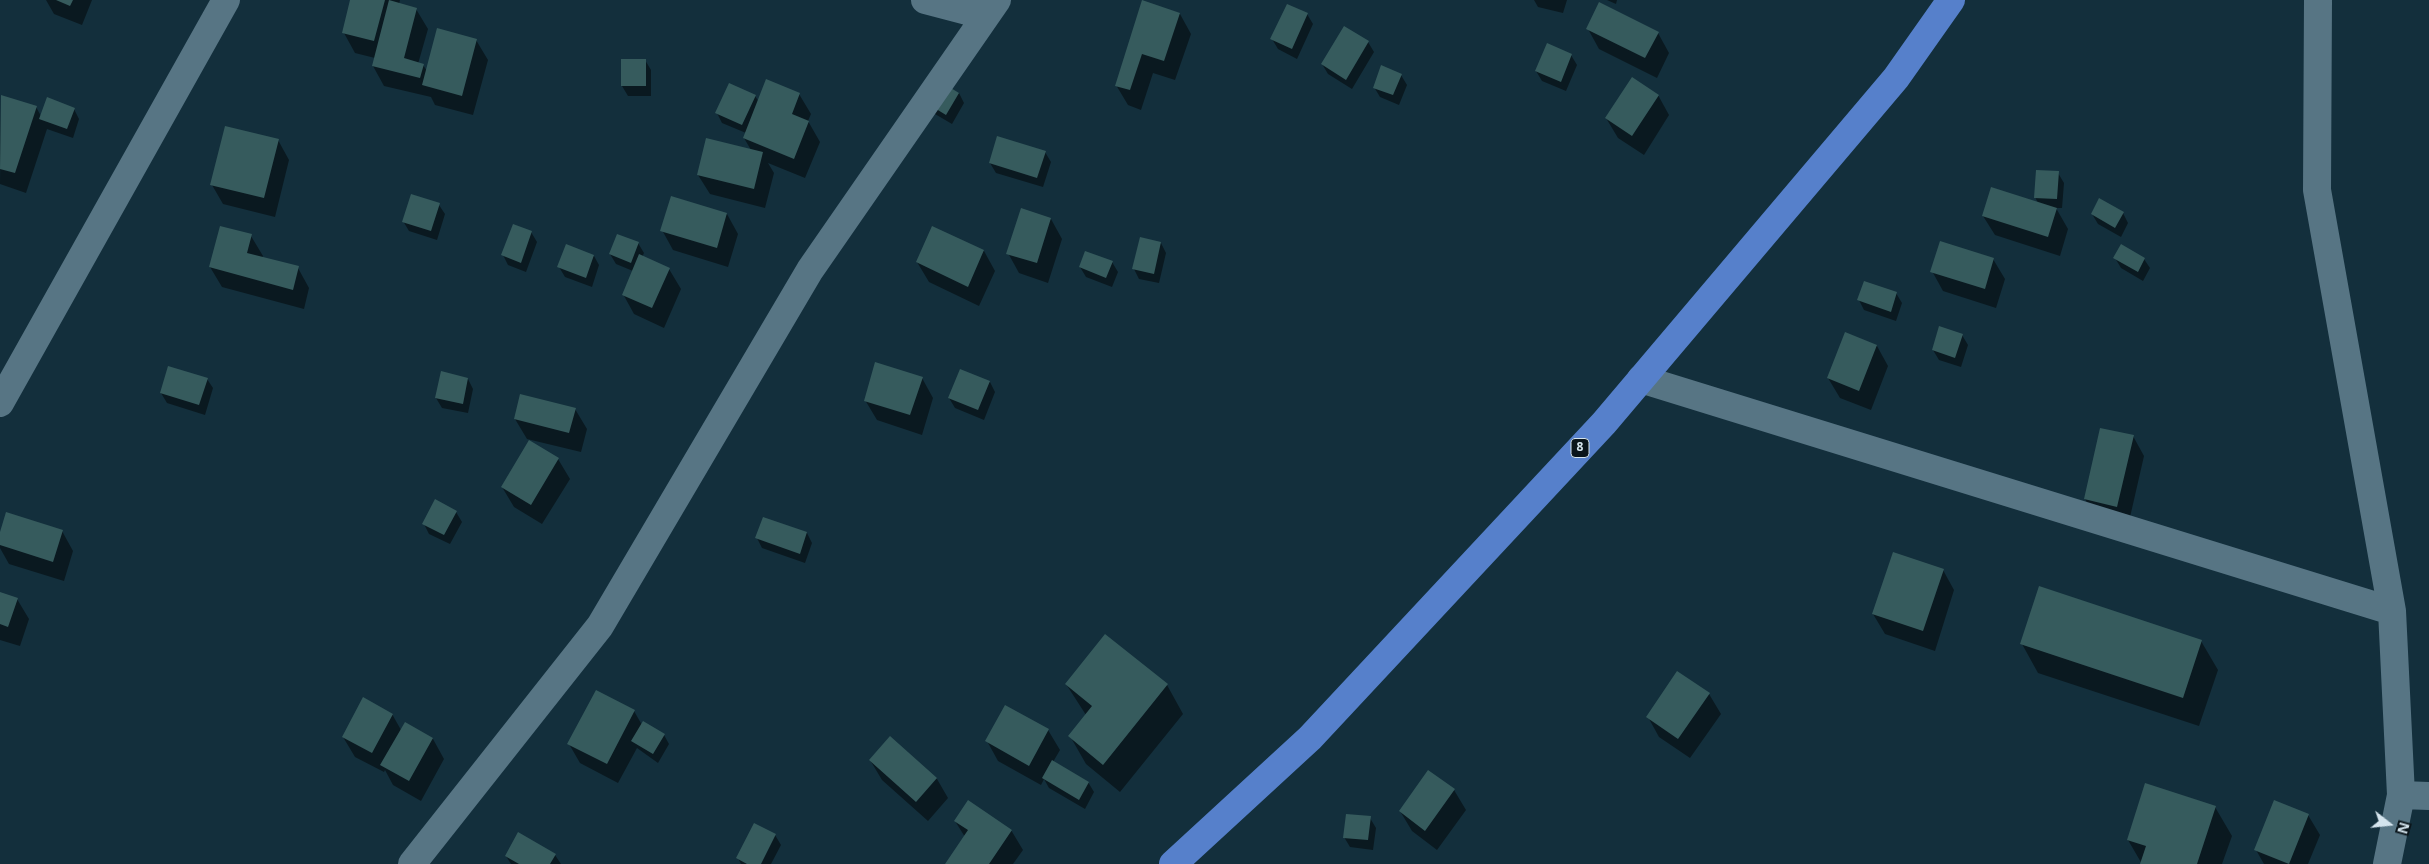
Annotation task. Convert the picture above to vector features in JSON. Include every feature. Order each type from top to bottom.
[{"type":"main road","name":"8","points":[[1173,864],[1310,738],[1604,423],[1896,78],[1951,0]]},
{"type":"street","points":[[0,402],[226,0]]},
{"type":"street","points":[[412,864],[600,626],[810,270],[992,8],[925,0]]},
{"type":"street","points":[[2318,0],[2317,190],[2392,611],[2401,795],[2387,864]]},
{"type":"street","points":[[1641,378],[2392,611]]},
{"type":"street","points":[[2401,795],[2429,796]]},
{"type":"building","points":[[56,0],[73,0],[70,6]]},
{"type":"building","points":[[350,0],[385,0],[374,41],[342,33]]},
{"type":"building","points":[[389,0],[417,8],[404,58],[424,64],[420,78],[372,66]]},
{"type":"building","points":[[1142,0],[1180,13],[1164,61],[1142,54],[1130,90],[1115,86]]},
{"type":"building","points":[[1599,2],[1659,32],[1645,58],[1586,29]]},
{"type":"building","points":[[1287,4],[1308,13],[1292,49],[1270,39]]},
{"type":"building","points":[[1344,26],[1369,41],[1346,80],[1321,64]]},
{"type":"building","points":[[437,28],[477,39],[462,96],[422,85]]},
{"type":"building","points":[[1547,43],[1572,54],[1561,82],[1535,71]]},
{"type":"building","points":[[621,59],[646,59],[646,86],[621,86]]},
{"type":"building","points":[[1381,65],[1402,74],[1393,95],[1373,88]]},
{"type":"building","points":[[1632,77],[1659,95],[1632,136],[1605,118]]},
{"type":"building","points":[[766,79],[800,93],[792,114],[809,121],[794,159],[743,138]]},
{"type":"building","points":[[941,82],[959,93],[946,115],[928,104]]},
{"type":"building","points":[[729,83],[756,95],[742,125],[715,113]]},
{"type":"building","points":[[1,95],[37,106],[15,173],[0,169]]},
{"type":"building","points":[[47,97],[75,108],[67,129],[39,119]]},
{"type":"building","points":[[225,126],[279,139],[264,198],[210,185]]},
{"type":"building","points":[[997,136],[1046,151],[1037,178],[989,163]]},
{"type":"building","points":[[706,138],[763,152],[754,189],[697,175]]},
{"type":"building","points":[[2036,170],[2059,171],[2057,199],[2034,198]]},
{"type":"building","points":[[1991,187],[2057,208],[2048,237],[1982,216]]},
{"type":"building","points":[[411,194],[440,203],[431,231],[402,222]]},
{"type":"building","points":[[671,196],[727,213],[717,248],[660,231]]},
{"type":"building","points":[[2099,198],[2124,212],[2115,228],[2091,214]]},
{"type":"building","points":[[1021,208],[1051,218],[1037,263],[1006,254]]},
{"type":"building","points":[[513,224],[532,231],[521,263],[501,255]]},
{"type":"building","points":[[220,226],[252,234],[247,253],[299,266],[293,290],[209,267]]},
{"type":"building","points":[[932,226],[984,250],[968,287],[916,262]]},
{"type":"building","points":[[617,234],[639,242],[631,263],[609,254]]},
{"type":"building","points":[[1140,237],[1161,242],[1154,274],[1132,269]]},
{"type":"building","points":[[1940,241],[1994,258],[1985,289],[1930,272]]},
{"type":"building","points":[[566,244],[594,255],[586,278],[557,267]]},
{"type":"building","points":[[2121,244],[2145,258],[2138,272],[2113,258]]},
{"type":"building","points":[[1085,251],[1113,261],[1106,278],[1079,267]]},
{"type":"building","points":[[639,254],[670,268],[652,308],[622,295]]},
{"type":"building","points":[[1864,281],[1897,292],[1891,312],[1857,300]]},
{"type":"building","points":[[1939,326],[1963,334],[1955,358],[1932,350]]},
{"type":"building","points":[[1845,332],[1877,345],[1859,391],[1827,378]]},
{"type":"building","points":[[875,362],[923,377],[910,415],[864,401]]},
{"type":"building","points":[[168,366],[208,378],[199,405],[160,393]]},
{"type":"building","points":[[960,369],[990,381],[978,410],[948,398]]},
{"type":"building","points":[[441,371],[468,378],[463,404],[435,398]]},
{"type":"building","points":[[520,394],[576,408],[569,433],[514,419]]},
{"type":"building","points":[[2100,428],[2134,435],[2117,507],[2084,499]]},
{"type":"building","points":[[529,440],[559,458],[531,505],[501,487]]},
{"type":"building","points":[[435,499],[457,511],[444,535],[422,524]]},
{"type":"building","points":[[6,512],[63,530],[53,562],[0,545],[0,532]]},
{"type":"building","points":[[763,517],[807,532],[800,554],[755,538]]},
{"type":"building","points":[[1893,552],[1944,569],[1923,631],[1872,614]]},
{"type":"building","points":[[2039,586],[2202,640],[2183,698],[2020,644]]},
{"type":"building","points":[[0,592],[18,598],[8,627],[0,624]]},
{"type":"building","points":[[1105,634],[1168,684],[1103,765],[1068,736],[1092,706],[1065,684]]},
{"type":"building","points":[[1677,671],[1710,693],[1678,739],[1646,717]]},
{"type":"building","points":[[596,690],[635,710],[607,764],[567,744]]},
{"type":"building","points":[[363,697],[393,714],[372,753],[342,737]]},
{"type":"building","points":[[1005,705],[1049,729],[1029,766],[985,741]]},
{"type":"building","points":[[643,721],[665,734],[653,754],[631,741]]},
{"type":"building","points":[[405,722],[433,738],[409,781],[380,765]]},
{"type":"building","points":[[890,736],[937,778],[916,802],[869,760]]},
{"type":"building","points":[[1052,760],[1089,782],[1079,800],[1042,778]]},
{"type":"building","points":[[1428,770],[1455,789],[1425,831],[1399,811]]},
{"type":"building","points":[[2145,783],[2216,806],[2197,864],[2140,864],[2146,846],[2127,840]]},
{"type":"building","points":[[968,800],[1012,830],[989,864],[945,864],[968,830],[954,821]]},
{"type":"building","points":[[2274,800],[2309,814],[2289,864],[2254,850]]},
{"type":"building","points":[[1346,814],[1371,816],[1368,840],[1343,838]]},
{"type":"building","points":[[754,823],[776,834],[761,864],[747,864],[736,858]]},
{"type":"building","points":[[518,832],[556,854],[550,864],[519,864],[505,856]]}]
